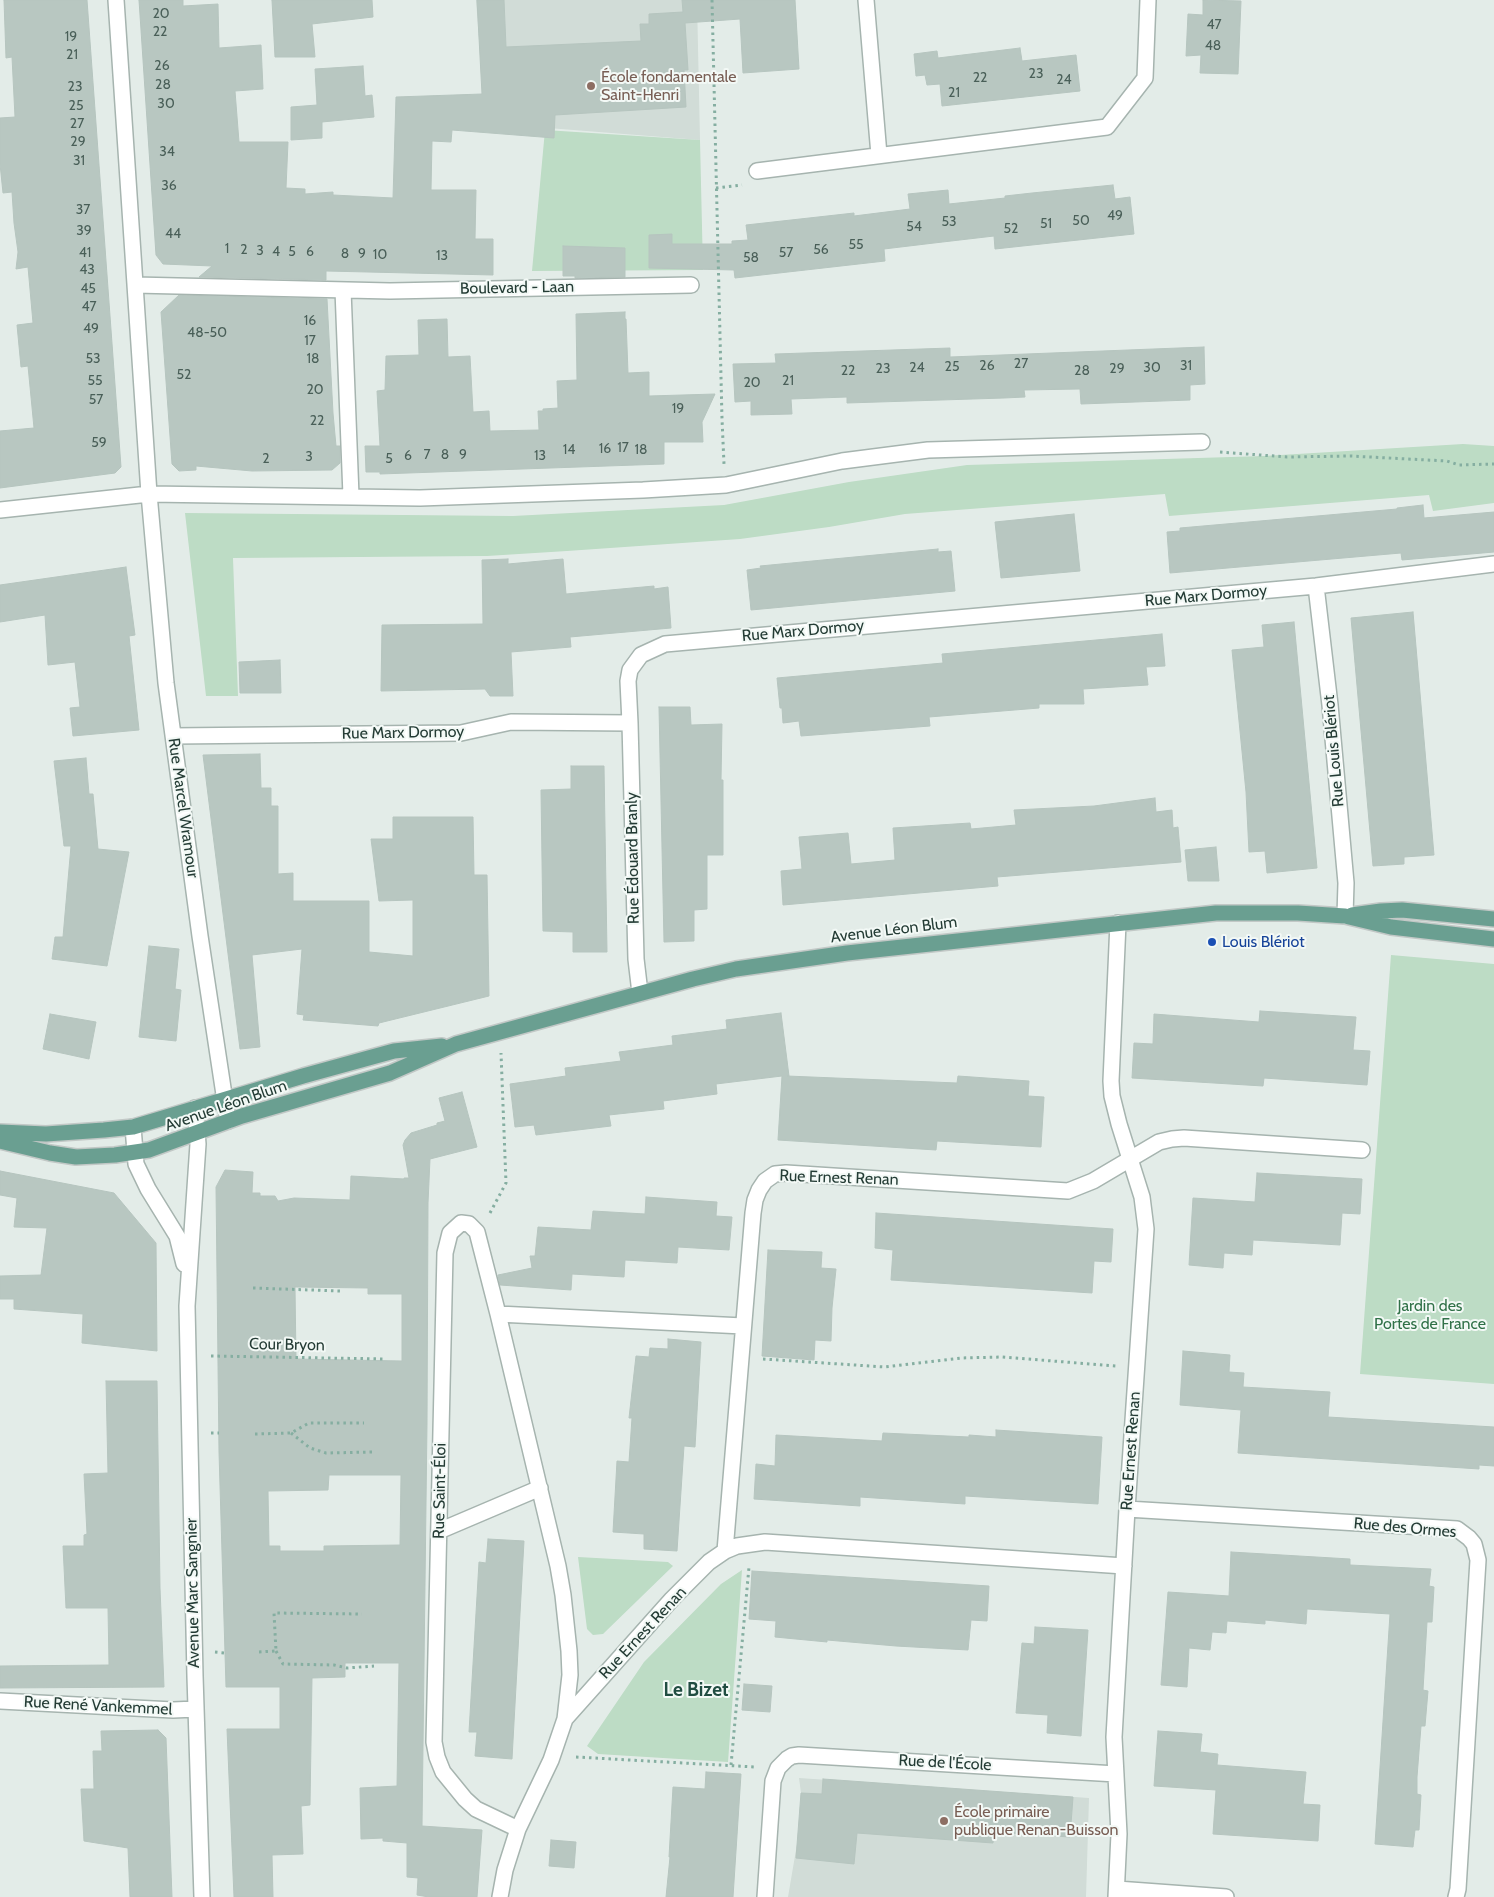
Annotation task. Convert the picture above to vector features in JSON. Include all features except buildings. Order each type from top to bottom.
[{"type":"main road","name":"Avenue Léon Blum","points":[[1345,916],[1402,910],[1494,919]]},
{"type":"main road","name":"Avenue Léon Blum","points":[[0,1132],[46,1134],[133,1126],[394,1051],[456,1044],[640,993],[736,969],[828,955],[1216,913],[1298,913],[1345,916],[1391,928],[1466,934],[1494,939]]},
{"type":"main road","name":"Avenue Léon Blum","points":[[0,1141],[76,1157],[134,1153],[166,1145],[228,1121],[390,1073],[456,1044]]},
{"type":"street","name":"Rue Marcel Wramour","points":[[116,0],[149,494],[166,683],[228,1121]]},
{"type":"street","points":[[866,0],[879,155]]},
{"type":"street","points":[[757,171],[1107,128],[1145,78],[1148,0]]},
{"type":"street","name":"Boulevard - Laan","points":[[136,285],[390,291],[691,285]]},
{"type":"street","points":[[343,290],[351,496]]},
{"type":"street","points":[[0,510],[149,494],[429,497],[643,490],[726,485],[842,461],[928,450],[1202,442]]},
{"type":"street","name":"Rue Marx Dormoy","points":[[173,736],[461,733],[511,722],[630,722],[628,681],[630,670],[641,656],[665,644],[1316,586],[1494,564]]},
{"type":"street","name":"Rue Louis Blériot","points":[[1316,586],[1331,715],[1346,883],[1345,916]]},
{"type":"street","name":"Rue Édouard Branly","points":[[630,722],[636,959],[640,993]]},
{"type":"street","name":"Rue Ernest Renan","points":[[1117,1893],[1119,1834],[1114,1737],[1146,1229],[1143,1204],[1119,1124],[1110,1081],[1118,923]]},
{"type":"street","name":"Avenue Marc Sangnier","points":[[195,1108],[198,1133],[188,1288],[196,1709],[202,1897]]},
{"type":"street","name":"Avenue Marc Sangnier","points":[[133,1126],[134,1153],[140,1173],[177,1236],[188,1288]]},
{"type":"street","name":"Rue Ernest Renan","points":[[725,1552],[755,1200],[759,1190],[766,1181],[776,1174],[1068,1191],[1093,1181],[1159,1142],[1184,1138],[1362,1150]]},
{"type":"street","name":"Rue Saint-Éloi","points":[[478,1235],[475,1228],[469,1224],[458,1224],[450,1233],[444,1253],[434,1742],[443,1772],[465,1799],[476,1809],[518,1829]]},
{"type":"street","points":[[478,1235],[558,1566],[567,1623],[570,1675],[565,1719],[553,1756],[518,1829],[505,1870],[500,1897]]},
{"type":"street","points":[[498,1314],[743,1326]]},
{"type":"street","points":[[439,1531],[540,1488]]},
{"type":"street","name":"Rue des Ormes","points":[[1127,1508],[1457,1529],[1469,1538],[1474,1544],[1478,1560],[1456,1897]]},
{"type":"street","name":"Rue Ernest Renan","points":[[565,1719],[672,1599],[709,1562],[725,1552],[751,1543],[764,1542],[1124,1566]]},
{"type":"street","name":"Rue René Vankemmel","points":[[0,1701],[172,1710],[196,1709]]},
{"type":"street","name":"Rue de l'École","points":[[778,1768],[787,1759],[799,1755],[1116,1774]]},
{"type":"street","points":[[765,1897],[771,1789],[774,1774],[778,1768]]},
{"type":"street","points":[[1117,1893],[1226,1897]]},
{"type":"path","points":[[712,0],[722,419],[726,485]]},
{"type":"path","points":[[1202,442],[1219,452],[1287,457],[1350,456],[1447,461],[1459,465],[1494,464]]},
{"type":"path","points":[[478,1235],[506,1183],[501,1048],[498,1033]]},
{"type":"path","points":[[254,1288],[340,1291]]},
{"type":"path","name":"Cour Bryon","points":[[189,1356],[385,1359]]},
{"type":"path","points":[[741,1358],[885,1366],[961,1358],[1002,1358],[1136,1368]]},
{"type":"path","points":[[255,1434],[291,1433],[309,1423],[364,1423]]},
{"type":"path","points":[[291,1433],[310,1448],[326,1453],[374,1452]]},
{"type":"path","points":[[731,1765],[751,1543]]},
{"type":"path","points":[[362,1614],[274,1613],[276,1651],[283,1664],[334,1665],[347,1668],[374,1666]]},
{"type":"path","points":[[259,1652],[276,1651]]},
{"type":"path","points":[[553,1756],[778,1768]]},
{"type":"shaded area","name":"École fondamentale Saint-Henri","points":[[476,0],[697,0],[700,140],[485,123]]},
{"type":"shaded area","name":"École primaire publique Renan-Buisson","points":[[799,1778],[1089,1798],[1086,1897],[788,1897],[797,1844],[801,1793]]},
{"type":"green space","points":[[545,130],[700,140],[703,270],[532,271]]},
{"type":"green space","points":[[1463,444],[1494,446],[1494,503],[1433,511],[1429,495],[1169,516],[1165,494],[905,514],[740,539],[567,551],[487,556],[233,558],[238,696],[206,696],[185,513],[513,516],[724,505],[849,482],[967,465],[1264,456]]},
{"type":"green space","name":"Jardin des Portes de France","points":[[1391,955],[1494,964],[1494,1384],[1360,1374]]},
{"type":"green space","points":[[578,1557],[668,1562],[673,1566],[603,1634],[593,1635],[587,1629]]},
{"type":"green space","points":[[742,1570],[728,1762],[598,1754],[587,1746],[644,1662],[721,1584]]},
{"type":"place","name":"École fondamentale Saint-Henri","points":[[591,86]]},
{"type":"place","name":"Louis Blériot","points":[[1212,942]]},
{"type":"place","name":"École primaire publique Renan-Buisson","points":[[944,1821]]},
{"type":"district","name":"Le Bizet","points":[[696,1690]]}]
